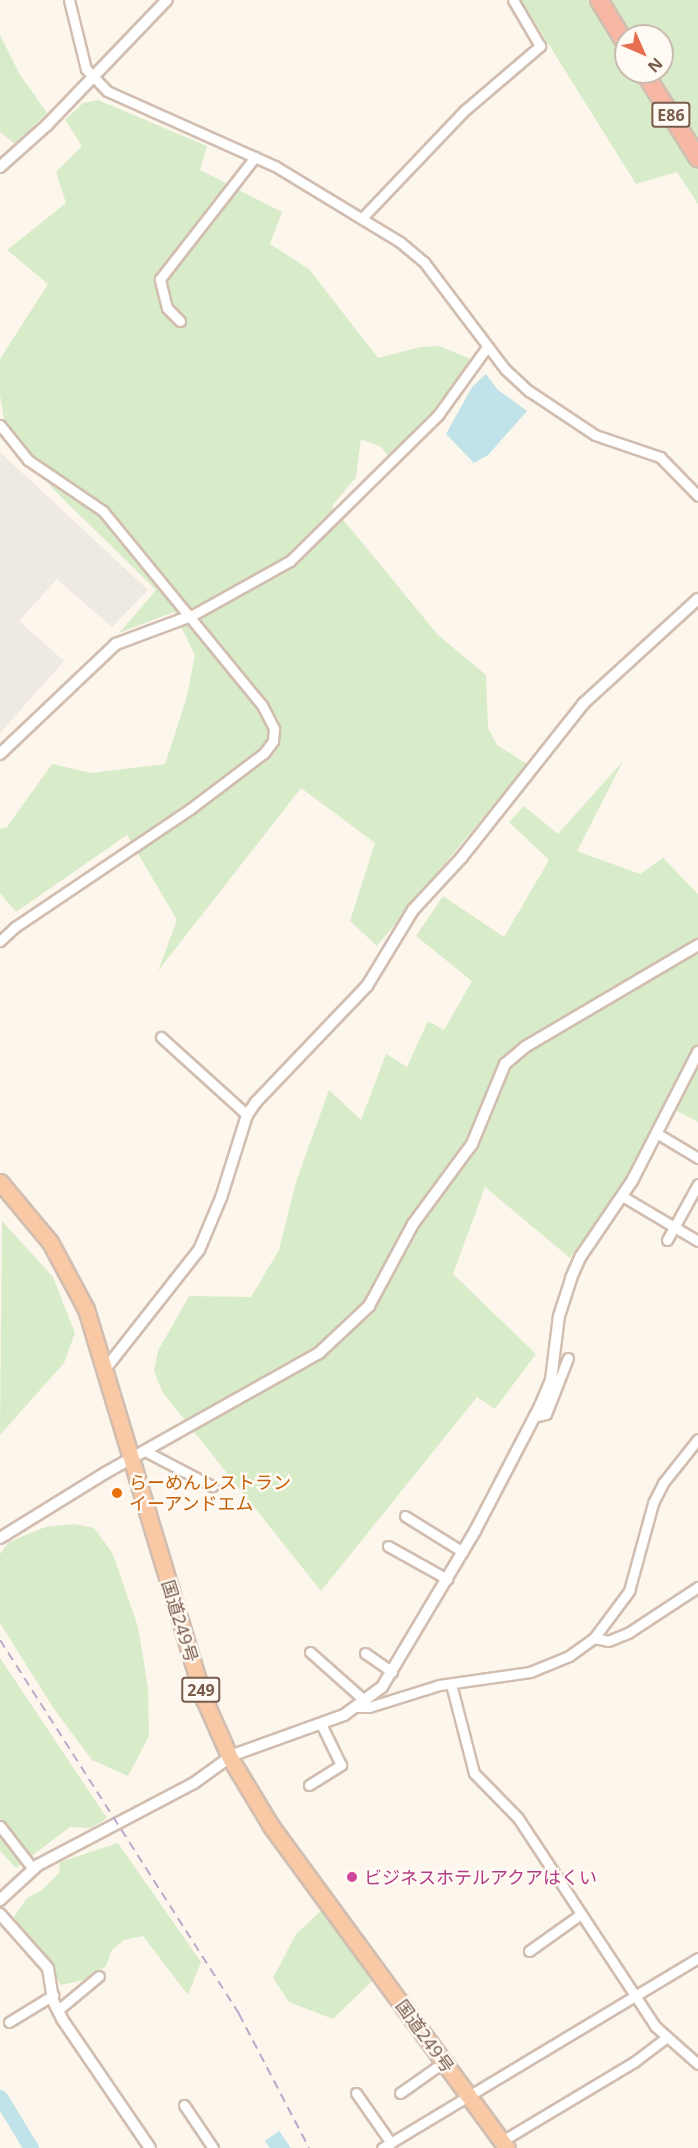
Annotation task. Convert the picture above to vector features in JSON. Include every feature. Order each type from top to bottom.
[{"type":"highway","points":[[599,0],[614,24]]},
{"type":"highway","points":[[613,0],[628,24]]},
{"type":"highway","name":"E86","points":[[651,84],[698,159]]},
{"type":"highway","name":"E86","points":[[665,84],[698,137]]},
{"type":"highway","name":"国道249号","points":[[0,1182],[50,1242],[86,1309],[139,1455],[204,1699],[230,1758],[271,1826],[505,2144]]},
{"type":"street","points":[[69,0],[86,69],[94,78],[125,100],[255,157],[362,218],[424,262],[487,347],[529,391],[595,435],[660,456],[698,496]]},
{"type":"street","points":[[0,167],[94,78],[167,0]]},
{"type":"street","points":[[362,218],[465,110],[540,46],[513,0]]},
{"type":"street","points":[[180,321],[167,308],[160,279],[255,157]]},
{"type":"street","points":[[0,754],[116,644],[191,616],[290,561],[438,415],[487,347]]},
{"type":"street","points":[[0,425],[28,460],[103,511],[191,616],[270,717],[274,729],[273,741],[190,809],[15,927],[0,941]]},
{"type":"street","points":[[106,1368],[199,1250],[221,1198],[247,1115],[367,986],[413,910],[462,857],[584,704],[698,599]]},
{"type":"street","points":[[0,1538],[139,1455],[319,1353],[375,1298],[412,1224],[472,1144],[505,1065],[525,1047],[698,945]]},
{"type":"street","points":[[160,1037],[247,1115]]},
{"type":"street","points":[[362,1704],[393,1671],[462,1552],[534,1417],[552,1380],[559,1316],[571,1278],[658,1134],[698,1052]]},
{"type":"street","points":[[658,1134],[698,1158]]},
{"type":"street","points":[[667,1240],[698,1184]]},
{"type":"street","points":[[622,1196],[698,1241]]},
{"type":"street","points":[[534,1417],[546,1414],[568,1358]]},
{"type":"street","points":[[0,1900],[33,1869],[194,1783],[230,1758],[321,1724],[362,1704],[451,1684],[530,1672],[568,1656],[594,1638],[628,1591],[653,1503],[663,1484],[698,1439]]},
{"type":"street","points":[[139,1455],[212,1486]]},
{"type":"street","points":[[405,1516],[462,1552]]},
{"type":"street","points":[[388,1546],[447,1579]]},
{"type":"street","points":[[594,1638],[608,1641],[628,1633],[698,1587]]},
{"type":"street","points":[[309,1652],[362,1704]]},
{"type":"street","points":[[365,1653],[393,1671]]},
{"type":"street","points":[[451,1684],[474,1773],[518,1818],[634,1997],[667,2037],[698,2064]]},
{"type":"street","points":[[309,1785],[341,1765],[321,1724]]},
{"type":"street","points":[[0,1826],[33,1869]]},
{"type":"street","points":[[0,1914],[48,1968],[52,1995],[58,2010],[150,2148]]},
{"type":"street","points":[[529,1951],[581,1914]]},
{"type":"street","points":[[356,2093],[386,2145],[471,2098],[698,1958]]},
{"type":"street","points":[[58,2010],[99,1976]]},
{"type":"street","points":[[9,2022],[52,1995]]},
{"type":"street","points":[[505,2144],[634,2062],[667,2037]]},
{"type":"street","points":[[400,2093],[444,2062]]},
{"type":"street","points":[[184,2105],[213,2148]]},
{"type":"shaded area","points":[[0,452],[148,590],[112,627],[57,579],[19,621],[64,661],[0,733]]},
{"type":"green space","points":[[521,0],[698,0],[698,204],[677,172],[636,184]]},
{"type":"green space","points":[[0,35],[19,73],[47,113],[15,144],[0,132]]},
{"type":"green space","points":[[98,100],[207,146],[200,170],[282,212],[270,244],[309,269],[378,358],[420,347],[439,346],[471,359],[435,413],[389,457],[381,447],[361,439],[356,477],[332,506],[438,635],[486,675],[488,728],[497,745],[527,764],[377,946],[350,921],[375,843],[301,788],[158,971],[177,920],[127,835],[16,912],[0,893],[0,829],[7,827],[52,764],[91,773],[165,764],[186,700],[195,655],[174,612],[119,633],[156,590],[54,490],[6,432],[0,395],[0,359],[48,284],[7,250],[66,203],[56,172],[82,146],[65,120],[83,103]]},
{"type":"green space","points":[[623,761],[577,851],[640,874],[663,858],[698,894],[698,1122],[666,1105],[637,1164],[570,1258],[485,1187],[453,1274],[536,1354],[495,1409],[477,1397],[321,1591],[163,1393],[154,1371],[158,1351],[189,1296],[251,1297],[279,1250],[296,1182],[329,1090],[361,1120],[386,1054],[407,1067],[428,1021],[444,1030],[472,981],[416,936],[443,896],[504,937],[549,860],[509,822],[524,806],[558,834]]},
{"type":"green space","points":[[2,1221],[53,1277],[75,1333],[64,1363],[0,1435]]},
{"type":"green space","points":[[75,1524],[94,1528],[113,1554],[138,1627],[148,1688],[149,1736],[128,1776],[92,1760],[54,1709],[0,1623],[0,1554],[9,1542],[45,1527]]},
{"type":"green space","points":[[0,1658],[107,1818],[91,1828],[70,1827],[16,1868],[0,1851]]},
{"type":"green space","points":[[118,1843],[201,1962],[188,1995],[143,1936],[124,1940],[112,1950],[106,1966],[89,1979],[61,1985],[14,1917],[27,1898],[42,1890],[59,1873],[60,1862]]},
{"type":"green space","points":[[322,1910],[376,1977],[333,2019],[289,2002],[273,1978],[296,1934]]},
{"type":"water","points":[[486,374],[498,390],[527,411],[488,455],[474,463],[446,434],[472,387]]},
{"type":"water","points":[[279,2131],[291,2148],[270,2148],[265,2141]]},
{"type":"waterway","points":[[0,2097],[31,2148]]},
{"type":"railway","points":[[0,1640],[239,2014],[309,2148]]},
{"type":"place","name":"らーめんレストラン イーアンドエム","points":[[117,1493]]},
{"type":"place","name":"ビジネスホテルアクアはくい","points":[[352,1877]]}]
